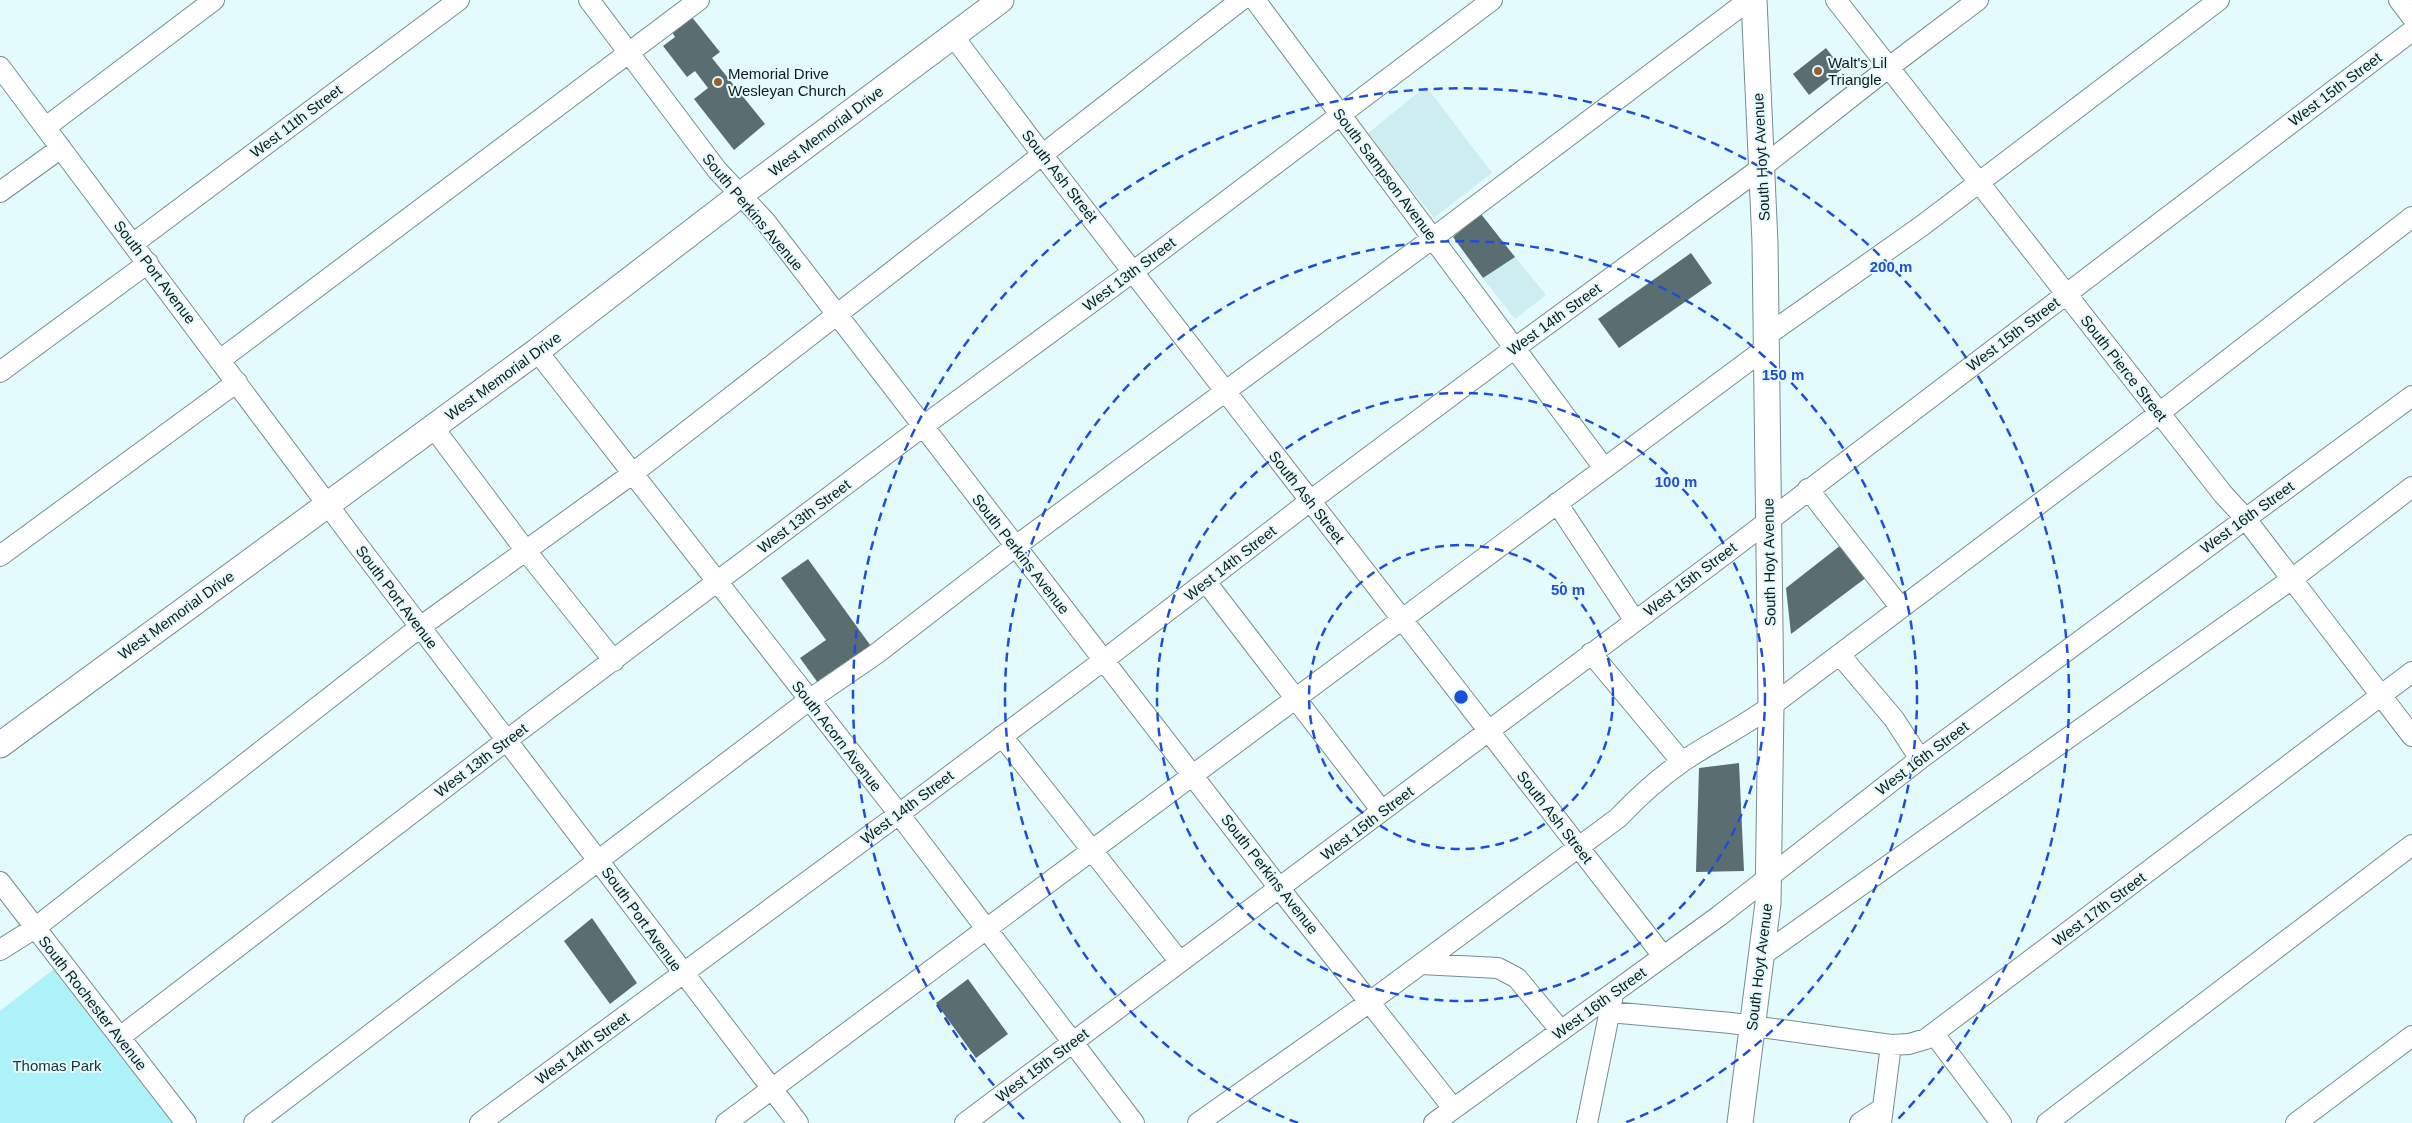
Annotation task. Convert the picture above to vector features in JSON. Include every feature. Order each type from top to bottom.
[{"type":"main road","name":"West Memorial Drive","points":[[0,745],[537,351],[740,194],[1001,0]]},
{"type":"main road","name":"South Hoyt Avenue","points":[[1740,1123],[1768,904],[1771,706],[1766,342],[1754,0]]},
{"type":"street","points":[[46,127],[214,0]]},
{"type":"street","name":"West 11th Street","points":[[134,243],[459,0]]},
{"type":"street","name":"South Perkins Avenue","points":[[589,0],[717,170],[765,221],[1280,889],[1371,1001],[1454,1108]]},
{"type":"street","points":[[220,360],[699,0]]},
{"type":"street","points":[[0,950],[35,928],[420,627],[632,474],[838,316],[1241,0]]},
{"type":"street","name":"South Sampson Avenue","points":[[1255,0],[1604,468]]},
{"type":"street","name":"West 13th Street","points":[[120,1037],[507,740],[614,661],[922,426],[1134,271],[1492,0]]},
{"type":"street","points":[[254,1123],[600,862],[809,700],[876,654],[1016,546],[1433,238],[1749,0]]},
{"type":"street","name":"South Pierce Street","points":[[1836,0],[2159,413],[2223,494],[2245,518],[2412,736]]},
{"type":"street","name":"West 14th Street","points":[[480,1123],[1104,660],[1310,501],[1515,348],[1761,168],[1978,0]]},
{"type":"street","points":[[726,1123],[1400,618],[1604,468],[1766,342],[2219,0]]},
{"type":"street","points":[[2399,0],[2412,17]]},
{"type":"street","name":"West 15th Street","points":[[965,1123],[1280,889],[2412,31]]},
{"type":"street","name":"South Ash Street","points":[[953,36],[1042,155],[1134,271],[1400,618],[1663,956]]},
{"type":"street","name":"South Port Avenue","points":[[0,67],[134,243],[420,627],[798,1123]]},
{"type":"street","points":[[0,192],[60,148]]},
{"type":"street","points":[[1198,1123],[1371,1001],[1618,818],[1635,800],[1682,762],[1750,722],[1840,655],[2159,413],[2412,217]]},
{"type":"street","points":[[0,372],[148,263]]},
{"type":"street","name":"South Acorn Avenue","points":[[537,351],[898,814],[1134,1123]]},
{"type":"street","points":[[0,556],[237,382]]},
{"type":"street","name":"West 16th Street","points":[[1434,1123],[1561,1031],[1611,1003],[1663,956],[1719,916],[1920,759],[2412,396]]},
{"type":"street","points":[[433,427],[526,551],[614,661]]},
{"type":"street","points":[[1761,956],[2292,579],[2412,487]]},
{"type":"street","points":[[1808,489],[1901,608]]},
{"type":"street","points":[[1557,503],[1635,621]]},
{"type":"street","points":[[1206,582],[1382,811]]},
{"type":"street","points":[[1591,653],[1682,762]]},
{"type":"street","points":[[1840,655],[1894,719],[1920,759]]},
{"type":"street","name":"West 17th Street","points":[[1611,1003],[1752,1026],[1891,1045],[1909,1044],[1934,1034],[2412,672]]},
{"type":"street","points":[[1002,736],[1180,962]]},
{"type":"street","points":[[2047,1123],[2412,845]]},
{"type":"street","name":"South Rochester Avenue","points":[[0,882],[186,1123]]},
{"type":"street","points":[[1421,964],[1498,968],[1517,978],[1561,1031]]},
{"type":"street","points":[[1587,1123],[1611,1003]]},
{"type":"street","points":[[1934,1034],[2001,1123]]},
{"type":"street","points":[[2296,1123],[2412,1036]]},
{"type":"street","points":[[1860,1123],[1882,1116],[1891,1045]]},
{"type":"shaded area","points":[[1426,86],[1492,173],[1434,218],[1367,134]]},
{"type":"shaded area","points":[[1515,257],[1546,295],[1515,319],[1483,278]]},
{"type":"green space","name":"Thomas Park","points":[[54,969],[173,1123],[0,1123],[0,1011]]},
{"type":"building","name":"Memorial Drive Wesleyan Church","points":[[691,16],[720,52],[712,58],[765,124],[734,150],[694,99],[708,88],[695,71],[687,77],[663,46],[675,37],[672,32]]},
{"type":"building","name":"Walt's Lil Triangle","points":[[1826,48],[1842,69],[1809,95],[1793,74]]},
{"type":"building","points":[[1481,214],[1515,257],[1483,278],[1453,237]]},
{"type":"building","points":[[1691,253],[1712,283],[1619,348],[1598,319]]},
{"type":"building","points":[[1841,545],[1867,577],[1791,634],[1786,588]]},
{"type":"building","points":[[808,559],[873,649],[821,687],[800,658],[826,640],[781,578]]},
{"type":"building","points":[[1739,763],[1744,871],[1696,872],[1699,768]]},
{"type":"building","points":[[592,918],[637,983],[610,1004],[564,941]]},
{"type":"building","points":[[968,979],[1008,1034],[976,1058],[936,1003]]},
{"type":"place","name":"Walt's Lil Triangle","points":[[1818,71]]},
{"type":"place","name":"Memorial Drive Wesleyan Church","points":[[718,82]]}]
